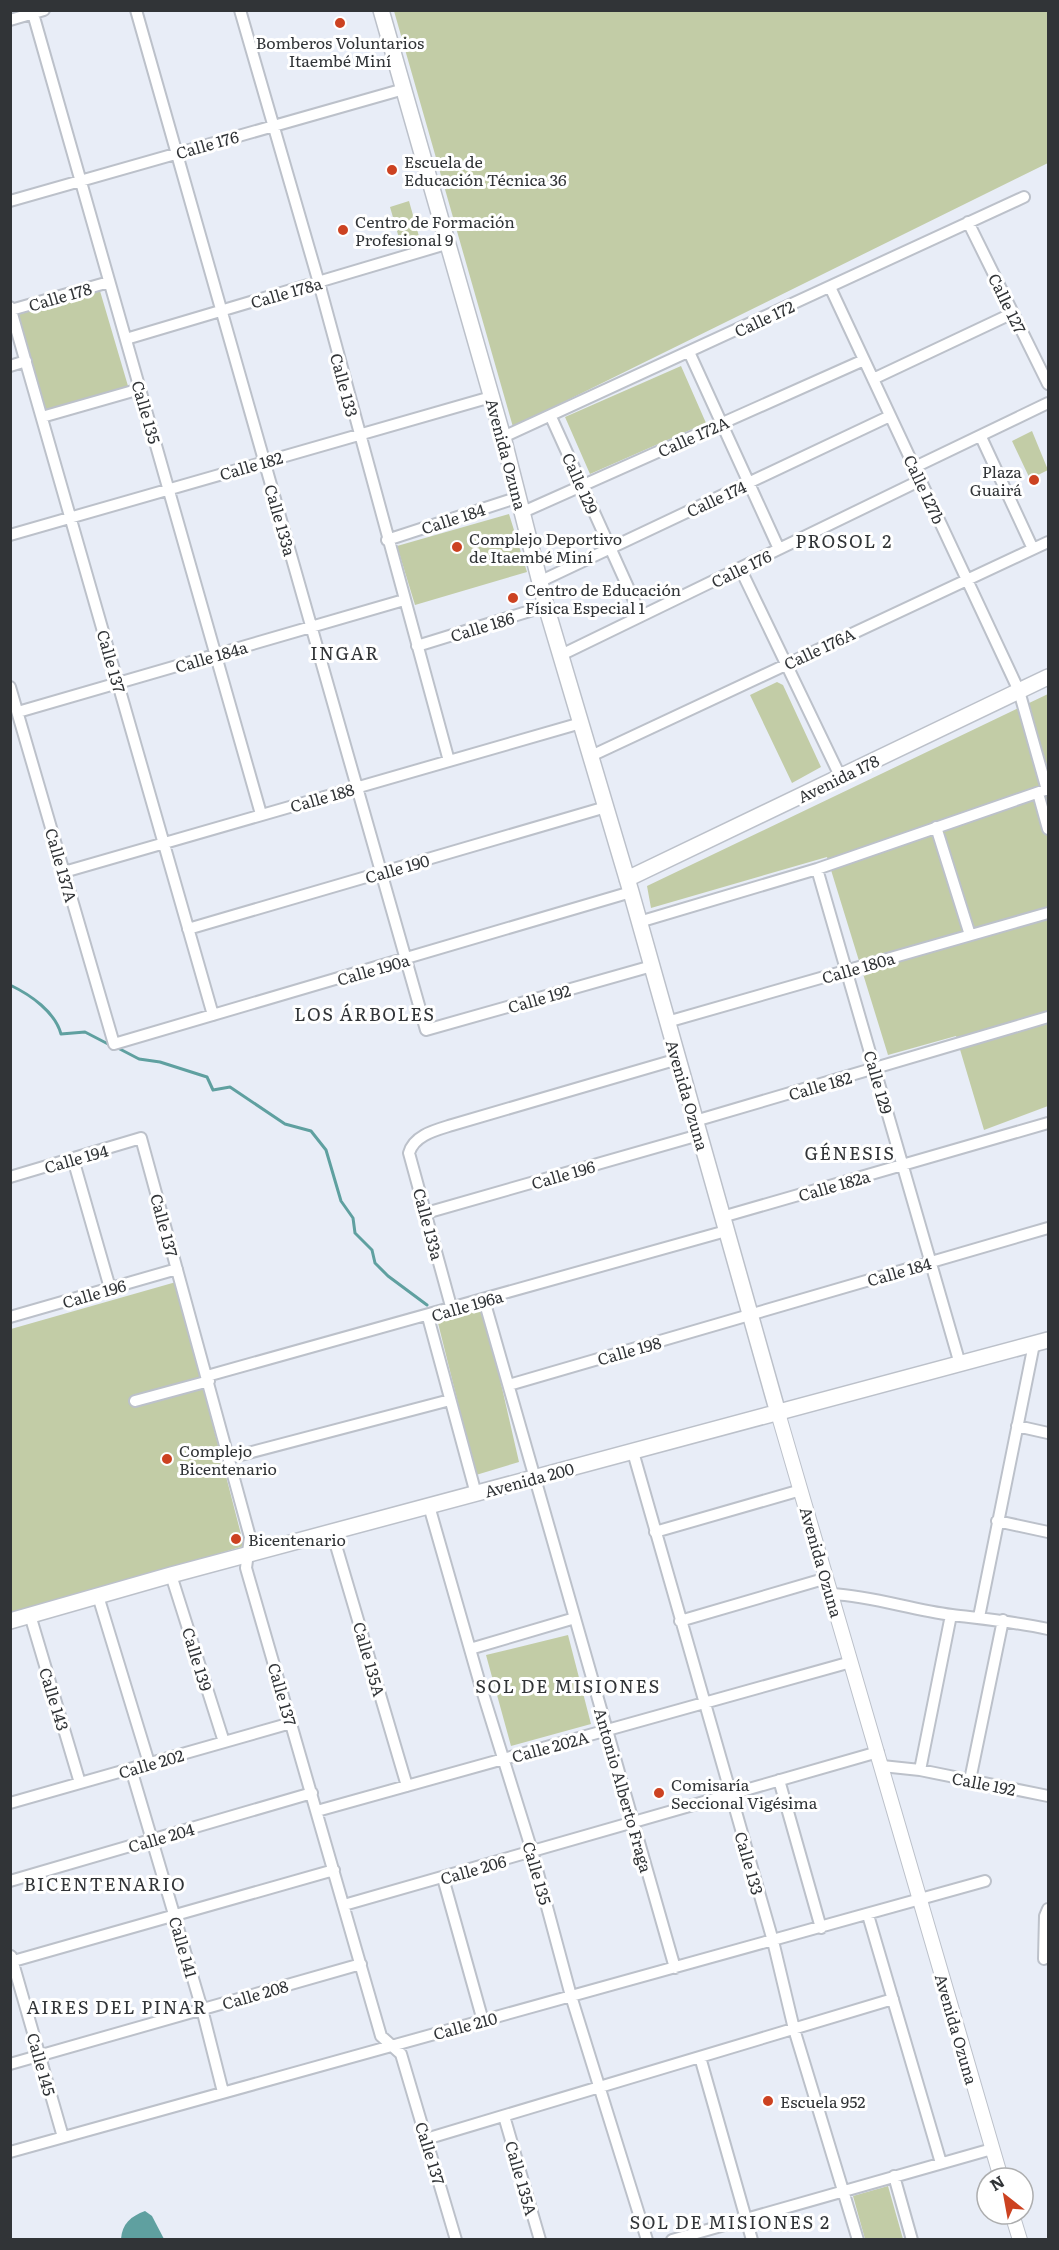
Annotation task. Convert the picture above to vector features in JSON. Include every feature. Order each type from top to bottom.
[{"type":"main road","name":"Avenida Ozuna","points":[[381,10],[503,438],[546,606],[629,885],[778,1413]]},
{"type":"main road","name":"Avenida 178","points":[[629,885],[840,776],[1048,676]]},
{"type":"main road","name":"Avenida 200","points":[[10,1621],[248,1554],[1041,1342]]},
{"type":"street","name":"Calle 133a","points":[[136,10],[383,872],[426,1030]]},
{"type":"street","name":"Calle 133","points":[[240,10],[319,283],[448,761]]},
{"type":"street","points":[[10,20],[36,12]]},
{"type":"street","name":"Calle 135","points":[[36,12],[81,181],[261,814]]},
{"type":"street","name":"Calle 176","points":[[10,201],[404,89]]},
{"type":"street","name":"Calle 172","points":[[503,438],[1024,197]]},
{"type":"street","name":"Calle 127","points":[[968,222],[1048,384]]},
{"type":"street","name":"Calle 178a","points":[[126,339],[446,244]]},
{"type":"street","name":"Calle 178","points":[[11,308],[110,282]]},
{"type":"street","name":"Calle 127b","points":[[830,287],[1019,690],[1044,791],[1048,829]]},
{"type":"street","name":"Calle 137","points":[[11,308],[213,1015]]},
{"type":"street","points":[[873,379],[1013,313]]},
{"type":"street","points":[[689,352],[779,549]]},
{"type":"street","name":"Calle 172A","points":[[521,505],[582,485],[864,360]]},
{"type":"street","points":[[10,366],[26,361]]},
{"type":"street","points":[[42,417],[140,389]]},
{"type":"street","name":"Calle 182","points":[[10,536],[491,397]]},
{"type":"street","points":[[915,467],[1048,403]]},
{"type":"street","name":"Calle 174","points":[[541,581],[890,416]]},
{"type":"street","name":"Calle 129","points":[[551,417],[641,616]]},
{"type":"street","points":[[981,437],[1033,549]]},
{"type":"street","name":"Calle 176","points":[[561,655],[921,480]]},
{"type":"street","name":"Calle 184","points":[[387,540],[521,505]]},
{"type":"street","name":"Calle 176A","points":[[591,756],[1048,542]]},
{"type":"street","points":[[740,568],[840,776]]},
{"type":"street","name":"Calle 184a","points":[[18,712],[404,600]]},
{"type":"street","name":"Calle 186","points":[[417,646],[546,606]]},
{"type":"street","name":"Calle 137A","points":[[10,687],[114,1044]]},
{"type":"street","name":"Calle 188","points":[[64,872],[581,723]]},
{"type":"street","points":[[639,922],[817,869],[1044,791]]},
{"type":"street","name":"Calle 190","points":[[188,929],[606,807]]},
{"type":"street","points":[[936,827],[970,935]]},
{"type":"street","name":"Calle 129","points":[[817,869],[960,1364]]},
{"type":"street","name":"Calle 190a","points":[[114,1044],[407,958],[629,885]]},
{"type":"street","name":"Calle 180a","points":[[668,1022],[1048,913]]},
{"type":"street","name":"Calle 192","points":[[426,1030],[652,966]]},
{"type":"street","name":"Calle 182","points":[[697,1128],[875,1069],[1048,1017]]},
{"type":"street","name":"Calle 133a","points":[[452,1310],[410,1153],[417,1140],[452,1125],[678,1059]]},
{"type":"street","name":"Calle 182a","points":[[724,1224],[903,1165],[1048,1123]]},
{"type":"street","name":"Calle 196","points":[[426,1213],[697,1128]]},
{"type":"street","name":"Calle 137","points":[[141,1138],[250,1537],[246,1568],[381,2036],[401,2054],[456,2240]]},
{"type":"street","name":"Calle 194","points":[[10,1177],[141,1138]]},
{"type":"street","points":[[73,1159],[110,1288]]},
{"type":"street","name":"Calle 196a","points":[[135,1401],[452,1310],[724,1224]]},
{"type":"street","name":"Calle 184","points":[[750,1315],[1048,1228]]},
{"type":"street","name":"Calle 196","points":[[11,1314],[177,1269]]},
{"type":"street","name":"Antonio Alberto Fraga","points":[[484,1300],[675,1968]]},
{"type":"street","name":"Calle 198","points":[[509,1385],[750,1315]]},
{"type":"street","points":[[428,1317],[476,1494]]},
{"type":"street","points":[[978,1617],[1017,1426],[1041,1342]]},
{"type":"street","points":[[229,1458],[450,1400]]},
{"type":"street","name":"Avenida Ozuna","points":[[778,1413],[997,2166]]},
{"type":"street","points":[[1017,1426],[1048,1433]]},
{"type":"street","name":"Calle 133","points":[[633,1452],[773,1941],[794,2029],[858,2240]]},
{"type":"street","points":[[655,1532],[801,1490]]},
{"type":"street","name":"Calle 135","points":[[429,1506],[532,1851],[599,2088],[647,2240]]},
{"type":"street","points":[[997,1521],[1048,1532]]},
{"type":"street","name":"Calle 135A","points":[[332,1532],[407,1786]]},
{"type":"street","name":"Calle 139","points":[[171,1575],[224,1742]]},
{"type":"street","points":[[680,1621],[827,1578]]},
{"type":"street","points":[[832,1594],[857,1596],[951,1615],[1003,1620],[1048,1629]]},
{"type":"street","points":[[98,1596],[149,1763]]},
{"type":"street","name":"Calle 143","points":[[30,1615],[80,1783]]},
{"type":"street","points":[[920,1770],[951,1615]]},
{"type":"street","points":[[470,1649],[575,1618]]},
{"type":"street","points":[[970,1780],[1003,1620]]},
{"type":"street","name":"Calle 202A","points":[[317,1811],[851,1662]]},
{"type":"street","name":"Calle 202","points":[[10,1803],[291,1723]]},
{"type":"street","name":"Calle 192","points":[[880,1759],[920,1770],[1048,1796]]},
{"type":"street","name":"Calle 206","points":[[344,1905],[779,1780],[880,1759]]},
{"type":"street","name":"Calle 141","points":[[131,1769],[202,2009],[224,2092]]},
{"type":"street","points":[[779,1780],[820,1928]]},
{"type":"street","name":"Calle 204","points":[[10,1881],[312,1793]]},
{"type":"street","points":[[11,1959],[174,1916],[334,1870]]},
{"type":"street","points":[[443,1878],[483,2021]]},
{"type":"street","name":"Calle 210","points":[[10,2152],[985,1881]]},
{"type":"street","points":[[1044,1959],[1045,1916],[1048,1909]]},
{"type":"street","points":[[868,1915],[941,2163]]},
{"type":"street","name":"Calle 145","points":[[11,1959],[63,2137]]},
{"type":"street","name":"Calle 208","points":[[10,2064],[361,1964]]},
{"type":"street","points":[[426,2139],[893,1999]]},
{"type":"street","points":[[700,2057],[752,2240]]},
{"type":"street","name":"Calle 135A","points":[[504,2116],[540,2240]]},
{"type":"street","points":[[672,2240],[992,2148]]},
{"type":"street","points":[[894,2176],[912,2240]]},
{"type":"shaded area","points":[[394,11],[1048,11],[1048,163],[513,427]]},
{"type":"shaded area","points":[[409,201],[420,240],[401,245],[390,207]]},
{"type":"shaded area","points":[[100,291],[128,386],[45,411],[17,315]]},
{"type":"shaded area","points":[[681,366],[706,423],[590,474],[565,417]]},
{"type":"shaded area","points":[[1032,431],[1048,470],[1030,479],[1012,441]]},
{"type":"shaded area","points":[[509,514],[527,572],[415,605],[397,546]]},
{"type":"shaded area","points":[[777,682],[783,685],[821,767],[792,783],[750,695]]},
{"type":"shaded area","points":[[1048,694],[1048,1106],[984,1130],[956,1036],[888,1055],[827,857],[651,908],[647,886]]},
{"type":"shaded area","points":[[176,1282],[244,1546],[11,1616],[11,1329]]},
{"type":"shaded area","points":[[483,1305],[519,1462],[476,1475],[437,1319]]},
{"type":"shaded area","points":[[568,1635],[591,1724],[511,1746],[486,1655]]},
{"type":"shaded area","points":[[888,2186],[903,2239],[865,2239],[853,2196]]},
{"type":"shaded area","points":[[145,2211],[152,2216],[164,2239],[121,2239],[128,2221]]},
{"type":"waterway","points":[[10,985],[48,1011],[61,1034],[85,1032],[110,1045]]},
{"type":"waterway","points":[[116,1047],[139,1059],[160,1062],[207,1077],[213,1090],[230,1087],[285,1124],[311,1131],[326,1150],[341,1201],[353,1218],[355,1233],[372,1250],[375,1263],[388,1276],[427,1305]]},
{"type":"place","name":"Bomberos Voluntarios Itaembé Miní","points":[[340,23]]},
{"type":"place","name":"Escuela de Educación Técnica 36","points":[[392,170]]},
{"type":"place","name":"Centro de Formación Profesional 9","points":[[343,230]]},
{"type":"place","name":"Plaza Guairá","points":[[1034,480]]},
{"type":"place","name":"Complejo Deportivo de Itaembé Miní","points":[[457,547]]},
{"type":"place","name":"Centro de Educación Física Especial 1","points":[[513,598]]},
{"type":"place","name":"Complejo Bicentenario","points":[[167,1459]]},
{"type":"place","name":"Bicentenario","points":[[236,1539]]},
{"type":"place","name":"Comisaría Seccional Vigésima","points":[[659,1793]]},
{"type":"place","name":"Escuela 952","points":[[768,2101]]},
{"type":"district","name":"PROSOL 2","points":[[844,540]]},
{"type":"district","name":"INGAR","points":[[345,652]]},
{"type":"district","name":"LOS ÁRBOLES","points":[[365,1013]]},
{"type":"district","name":"GÉNESIS","points":[[850,1152]]},
{"type":"district","name":"SOL DE MISIONES","points":[[568,1685]]},
{"type":"district","name":"BICENTENARIO","points":[[105,1883]]},
{"type":"district","name":"AIRES DEL PINAR","points":[[117,2006]]},
{"type":"district","name":"SOL DE MISIONES 2","points":[[730,2221]]}]
